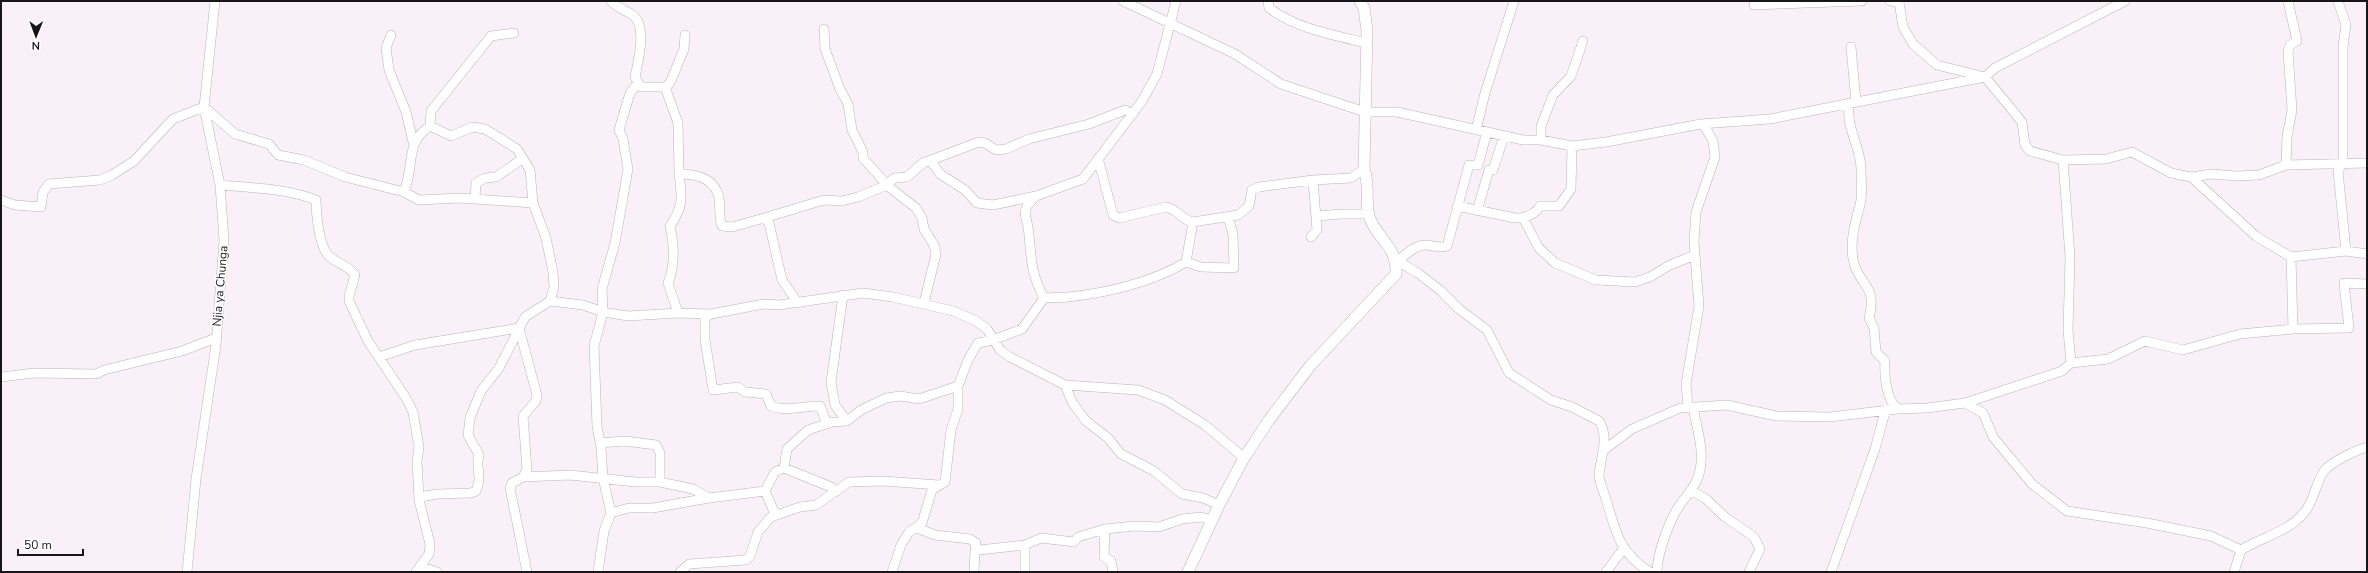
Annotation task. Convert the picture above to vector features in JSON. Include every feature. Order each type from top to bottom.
[{"type":"street","name":"Njia ya Chunga","points":[[187,572],[196,479],[216,338],[224,240],[220,185],[204,107],[214,1]]},
{"type":"street","points":[[611,1],[618,9],[634,16],[641,29],[635,76],[637,84],[641,87],[665,87],[670,83],[682,54],[685,34]]},
{"type":"street","points":[[1123,1],[1235,54],[1281,84],[1365,112],[1397,112],[1523,140],[1541,140],[1572,146],[1628,139],[1703,124],[1770,119],[1985,77],[1995,68],[2125,1]]},
{"type":"street","points":[[931,161],[940,174],[965,190],[977,203],[994,205],[1036,196],[1083,179],[1133,114],[1157,74],[1176,1]]},
{"type":"street","points":[[1268,1],[1269,8],[1279,15],[1313,30],[1367,42]]},
{"type":"street","points":[[1476,130],[1485,92],[1514,1]]},
{"type":"street","points":[[1754,5],[1862,1]]},
{"type":"street","points":[[1890,1],[1899,2],[1903,27],[1913,44],[1923,54],[1937,65],[1985,77],[2022,122],[2025,145],[2030,151],[2063,160],[2106,159],[2132,152],[2170,172],[2191,177],[2212,174],[2236,176],[2259,175],[2286,165],[2367,163]]},
{"type":"street","points":[[2286,165],[2287,137],[2292,110],[2288,51],[2290,45],[2297,41],[2288,1]]},
{"type":"street","points":[[2338,1],[2346,25],[2343,47],[2343,163],[2338,171],[2346,251]]},
{"type":"street","points":[[1188,572],[1219,505],[1244,458],[1286,395],[1310,366],[1396,274],[1397,261],[1391,248],[1374,228],[1369,214],[1367,176],[1364,169],[1367,42],[1363,3]]},
{"type":"street","points":[[824,29],[825,49],[840,89],[848,104],[854,138],[863,152],[866,164],[878,173],[888,185],[916,208],[922,218],[924,229],[934,245],[936,254],[924,303]]},
{"type":"street","points":[[430,126],[431,111],[491,36],[514,33]]},
{"type":"street","points":[[391,35],[386,48],[389,70],[406,112],[413,142],[410,178],[404,192]]},
{"type":"street","points":[[1541,140],[1541,126],[1552,96],[1571,76],[1583,41]]},
{"type":"street","points":[[1851,47],[1851,132],[1861,168],[1861,200],[1854,226],[1854,260],[1859,275],[1870,290],[1872,308],[1869,318],[1874,328],[1876,352],[1885,361],[1893,406],[1898,409]]},
{"type":"street","points":[[598,572],[604,531],[611,513],[603,478],[597,426],[594,346],[603,312],[602,289],[615,243],[628,169],[623,139],[619,130],[630,93],[637,84]]},
{"type":"street","points":[[665,87],[678,123],[679,174],[683,199],[679,214],[670,226],[673,248],[671,275],[668,283],[678,313]]},
{"type":"street","points":[[1,200],[15,205],[41,207],[43,192],[49,184],[100,180],[112,175],[134,161],[172,119],[204,107],[235,134],[269,144],[278,155],[304,160],[345,177],[404,192],[419,200],[474,198],[533,203]]},
{"type":"street","points":[[679,174],[697,174],[704,177],[716,191],[722,226],[732,227],[824,200],[842,202],[888,185],[894,178],[907,178],[917,168],[931,161],[979,142],[985,143],[996,150],[1006,149],[1029,140],[1089,124],[1113,113],[1125,110],[1133,114]]},
{"type":"street","points":[[1657,572],[1659,554],[1676,512],[1697,480],[1702,450],[1691,407],[1687,376],[1699,306],[1695,255],[1696,212],[1715,157],[1713,141],[1703,124]]},
{"type":"street","points":[[413,142],[421,132],[430,126]]},
{"type":"street","points":[[430,126],[451,136],[472,127],[485,128],[517,149],[530,170],[533,203],[546,238],[553,272],[554,287],[550,301]]},
{"type":"street","points":[[1397,261],[1415,248],[1425,245],[1442,248],[1447,246],[1469,166],[1478,166],[1487,132]]},
{"type":"street","points":[[1478,211],[1489,170],[1493,170],[1504,136]]},
{"type":"street","points":[[1457,206],[1478,211],[1524,218],[1538,211],[1540,206],[1559,206],[1571,189],[1573,175],[1571,171],[1572,146]]},
{"type":"street","points":[[1098,158],[1113,215],[1119,218],[1166,207],[1172,208],[1184,221],[1193,222],[1238,215],[1249,206],[1252,190],[1259,186],[1313,180],[1351,178],[1364,169]]},
{"type":"street","points":[[474,198],[476,183],[485,178],[496,177],[522,159]]},
{"type":"street","points":[[2063,160],[2070,257],[2068,330],[2071,363]]},
{"type":"street","points":[[2191,177],[2257,237],[2291,257],[2346,251],[2367,254]]},
{"type":"street","points":[[1311,237],[1317,230],[1313,180]]},
{"type":"street","points":[[220,185],[278,190],[302,195],[316,200],[316,219],[327,254],[338,262],[348,266],[355,275],[349,301],[368,341],[406,398],[413,412],[420,447],[418,461],[419,497],[430,544],[429,554],[416,572]]},
{"type":"street","points":[[1036,196],[1027,206],[1025,216],[1028,227],[1030,263],[1036,284],[1044,298]]},
{"type":"street","points":[[1317,216],[1369,214]]},
{"type":"street","points":[[892,572],[901,545],[909,532],[917,528],[922,523],[932,490],[945,482],[951,430],[958,409],[958,386],[968,360],[978,343],[993,340],[1022,329],[1044,298],[1092,294],[1154,278],[1186,262],[1201,267],[1234,268],[1232,234],[1228,217]]},
{"type":"street","points":[[764,218],[769,223],[773,234],[782,280],[798,303]]},
{"type":"street","points":[[1524,218],[1539,248],[1555,263],[1596,280],[1635,282],[1650,277],[1670,265],[1695,255]]},
{"type":"street","points":[[1186,262],[1193,222]]},
{"type":"street","points":[[2291,257],[2293,329]]},
{"type":"street","points":[[1397,261],[1418,273],[1441,291],[1465,314],[1486,330],[1509,373],[1551,400],[1572,407],[1599,421],[1602,425],[1604,450],[1599,476],[1615,528],[1624,548],[1634,562],[1650,572]]},
{"type":"street","points":[[1604,450],[1632,429],[1680,408],[1727,405],[1776,416],[1822,417],[1885,412],[1898,409],[1927,408],[1965,403],[2062,371],[2071,363],[2108,359],[2145,341],[2183,350],[2218,342],[2240,334],[2293,329],[2349,328],[2344,283],[2367,284]]},
{"type":"street","points":[[419,497],[438,494],[471,493],[476,491],[481,476],[477,464],[479,455],[468,435],[470,418],[481,391],[499,368],[525,317],[550,301],[583,305],[603,312],[628,316],[678,313],[711,314],[764,304],[798,303],[863,293],[924,303],[953,311],[976,321],[987,329],[1000,350],[1010,357],[1065,385],[1138,390],[1165,400],[1205,425],[1244,458]]},
{"type":"street","points":[[843,295],[831,382],[835,405],[848,421]]},
{"type":"street","points":[[711,314],[705,318],[705,340],[713,390],[738,387],[745,392],[766,394],[771,406],[780,410],[800,406],[820,406],[827,424]]},
{"type":"street","points":[[378,357],[416,345],[519,328]]},
{"type":"street","points":[[519,328],[537,395],[536,401],[523,416],[527,470],[523,477]]},
{"type":"street","points":[[1,377],[34,373],[96,374],[104,370],[182,351],[216,338]]},
{"type":"street","points":[[1065,385],[1072,402],[1086,421],[1108,438],[1121,454],[1154,470],[1182,494],[1203,498],[1219,505]]},
{"type":"street","points":[[784,468],[787,449],[808,430],[827,424],[848,421],[860,410],[886,398],[900,396],[919,399],[958,386]]},
{"type":"street","points":[[1965,403],[1983,413],[1993,437],[2032,484],[2068,511],[2147,523],[2211,536],[2241,550]]},
{"type":"street","points":[[1831,572],[1875,449],[1885,412]]},
{"type":"street","points":[[600,443],[625,441],[656,445],[660,452],[660,482]]},
{"type":"street","points":[[2234,572],[2241,550],[2280,532],[2304,513],[2315,497],[2324,471],[2354,451],[2367,447]]},
{"type":"street","points":[[765,491],[776,472],[784,468],[831,487],[835,492]]},
{"type":"street","points":[[527,572],[510,488],[512,483],[523,477],[570,475],[635,482],[660,482],[693,489],[709,498]]},
{"type":"street","points":[[680,572],[689,564],[746,560],[750,556],[758,532],[766,521],[775,514],[795,510],[800,507],[816,506],[849,482],[860,481],[939,485]]},
{"type":"street","points":[[1690,490],[1706,499],[1725,517],[1750,534],[1758,544],[1759,554],[1752,562],[1749,572]]},
{"type":"street","points":[[611,513],[629,508],[653,508],[709,498],[765,491]]},
{"type":"street","points":[[765,491],[775,514]]},
{"type":"street","points":[[976,551],[1025,545],[1041,538],[1074,542],[1078,537],[1105,529],[1136,526],[1159,528],[1182,519],[1201,517],[1212,520]]},
{"type":"street","points":[[917,528],[935,535],[970,539],[976,543],[974,572]]},
{"type":"street","points":[[1105,529],[1104,557],[1111,561],[1113,572]]},
{"type":"street","points":[[1025,545],[1025,572]]},
{"type":"street","points":[[1606,572],[1624,548]]},
{"type":"street","points":[[422,572],[428,569],[437,572]]}]
